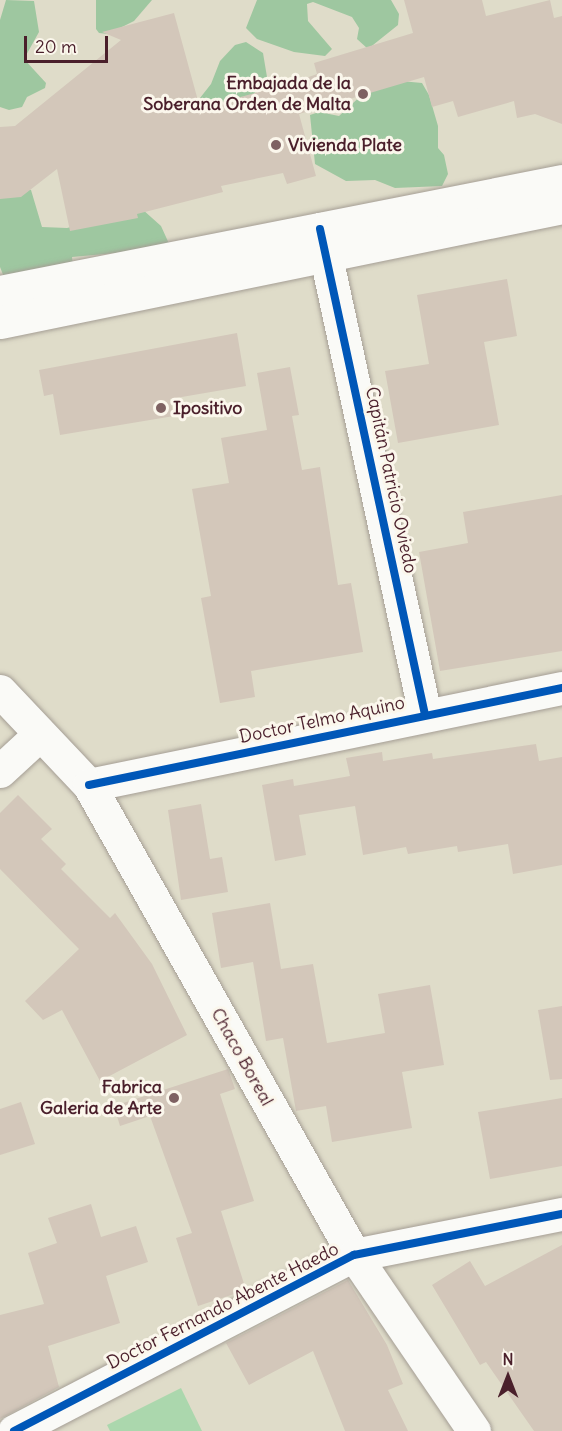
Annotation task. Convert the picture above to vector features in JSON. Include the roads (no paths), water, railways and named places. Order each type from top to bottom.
[{"type":"main road","points":[[0,322],[562,181]]},
{"type":"main road","points":[[0,292],[324,241],[562,207]]},
{"type":"main road","name":"Capitán Patricio Oviedo","points":[[324,241],[425,714]]},
{"type":"main road","name":"Doctor Telmo Aquino","points":[[89,786],[425,714],[562,688]]},
{"type":"main road","name":"Chaco Boreal","points":[[0,691],[89,786],[354,1256],[474,1431]]},
{"type":"main road","points":[[0,771],[40,734]]},
{"type":"main road","name":"Doctor Fernando Abente Haedo","points":[[14,1431],[354,1256],[562,1214]]},
{"type":"place","name":"Embajada de la Soberana Orden de Malta","points":[[363,94]]},
{"type":"place","name":"Vivienda Plate","points":[[276,145]]},
{"type":"place","name":"Ipositivo","points":[[161,408]]},
{"type":"place","name":"Fabrica Galeria de Arte","points":[[174,1098]]}]
